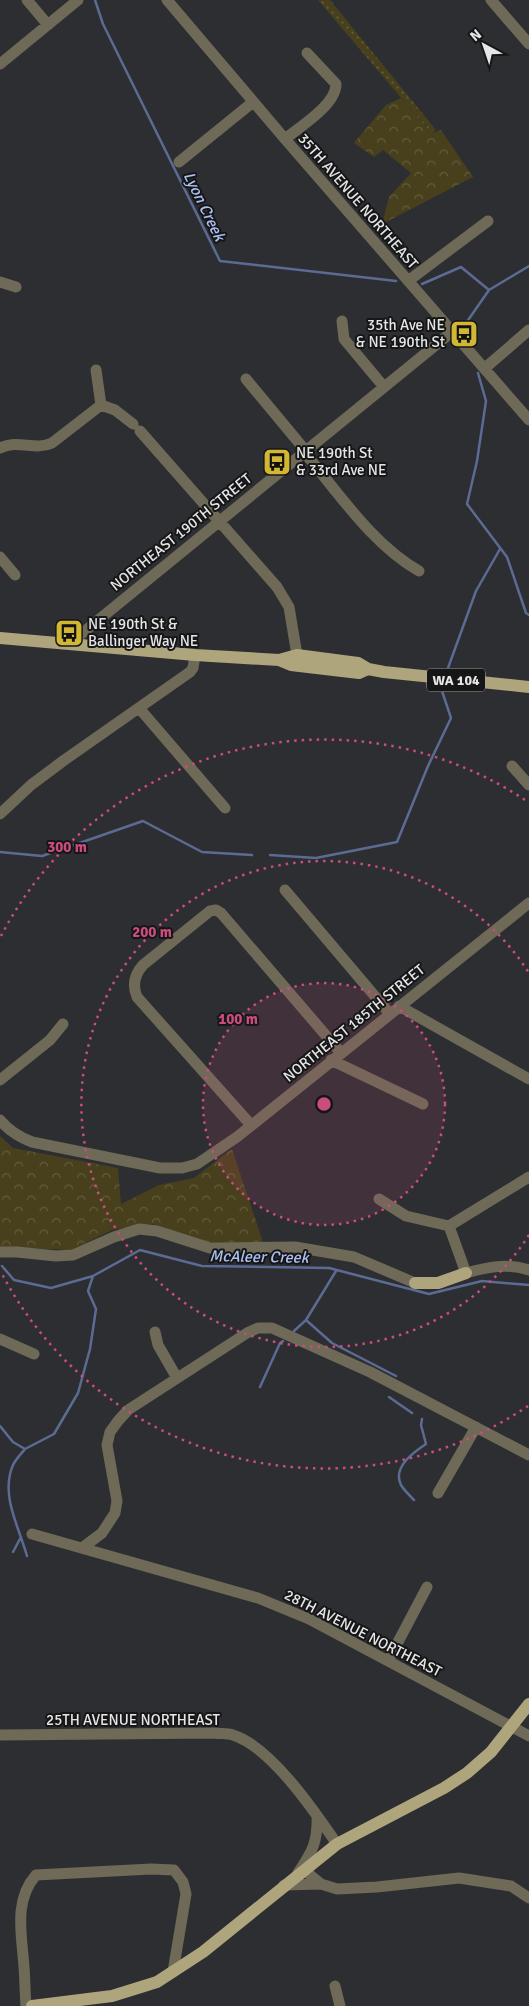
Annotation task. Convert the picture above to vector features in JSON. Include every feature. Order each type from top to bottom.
[{"type":"main road","name":"WA 104","points":[[0,638],[195,655],[279,660],[297,655],[358,663],[368,669],[425,677],[529,687]]},
{"type":"main road","name":"WA 104","points":[[279,660],[290,665],[360,673],[368,669]]},
{"type":"main road","points":[[415,1283],[438,1283],[466,1273]]},
{"type":"main road","points":[[32,2006],[112,1996],[157,1982],[203,1952],[336,1844],[444,1788],[467,1773],[491,1752],[529,1704]]},
{"type":"street","points":[[27,0],[48,25]]},
{"type":"street","points":[[0,64],[78,0]]},
{"type":"street","name":"35TH AVENUE NORTHEAST","points":[[167,0],[529,420]]},
{"type":"street","points":[[491,0],[528,42]]},
{"type":"street","points":[[285,139],[331,102],[336,92],[336,84],[307,53]]},
{"type":"street","points":[[179,162],[253,102]]},
{"type":"street","points":[[408,280],[488,221]]},
{"type":"street","points":[[0,282],[16,287]]},
{"type":"street","points":[[342,321],[344,339],[384,387]]},
{"type":"street","points":[[485,368],[529,330]]},
{"type":"street","name":"NORTHEAST 190TH STREET","points":[[68,644],[453,331]]},
{"type":"street","points":[[96,370],[101,405]]},
{"type":"street","points":[[246,379],[363,522],[393,554],[419,571]]},
{"type":"street","points":[[101,405],[114,410],[137,428],[277,587],[285,598],[292,617],[297,655]]},
{"type":"street","points":[[0,448],[18,443],[44,447],[101,405]]},
{"type":"street","points":[[0,557],[15,576]]},
{"type":"street","points":[[0,814],[31,785],[63,761],[190,672],[193,668],[195,655]]},
{"type":"street","points":[[139,708],[226,808]]},
{"type":"street","points":[[512,766],[529,785]]},
{"type":"street","points":[[285,890],[394,1010],[529,1079]]},
{"type":"street","name":"NORTHEAST 185TH STREET","points":[[0,1120],[6,1128],[21,1138],[32,1142],[160,1168],[182,1168],[197,1164],[251,1125],[529,903]]},
{"type":"street","points":[[251,1125],[137,997],[134,989],[137,972],[143,965],[210,911],[216,910],[336,1056],[423,1104]]},
{"type":"street","points":[[0,1080],[50,1040],[63,1024]]},
{"type":"street","points":[[379,1199],[406,1216],[450,1226],[529,1177]]},
{"type":"street","points":[[450,1226],[466,1273],[494,1266],[518,1266],[529,1270]]},
{"type":"street","points":[[0,1252],[56,1256],[73,1255],[114,1236],[139,1229],[157,1231],[210,1248],[295,1247],[354,1257],[415,1283]]},
{"type":"street","points":[[82,1548],[102,1533],[115,1513],[116,1501],[107,1445],[110,1432],[128,1410],[247,1333],[258,1328],[272,1328],[370,1372],[529,1455]]},
{"type":"street","points":[[155,1332],[158,1345],[177,1378]]},
{"type":"street","points":[[0,1339],[34,1354]]},
{"type":"street","points":[[438,1493],[476,1427]]},
{"type":"street","name":"28TH AVENUE NORTHEAST","points":[[32,1534],[258,1598],[309,1619],[529,1736]]},
{"type":"street","points":[[388,1661],[427,1587]]},
{"type":"street","name":"25TH AVENUE NORTHEAST","points":[[0,1735],[214,1733],[233,1735],[249,1743],[265,1756],[295,1787],[336,1844]]},
{"type":"street","points":[[316,1815],[317,1831],[315,1845],[299,1873],[321,1884],[336,1889],[377,1887],[459,1878],[511,1886],[529,1898]]},
{"type":"street","points":[[26,2006],[20,1931],[21,1912],[23,1897],[30,1882],[36,1875],[157,1869],[174,1870],[183,1882],[186,1894],[172,1972]]},
{"type":"street","points":[[284,1885],[321,1884]]},
{"type":"street","points":[[335,1986],[340,2006]]},
{"type":"green space","points":[[318,0],[330,0],[436,130],[431,133]]},
{"type":"green space","points":[[401,98],[431,133],[441,130],[473,177],[382,224],[389,197],[411,173],[383,150],[374,157],[354,143],[386,105]]},
{"type":"green space","points":[[0,1136],[13,1148],[118,1168],[121,1204],[159,1185],[194,1178],[232,1149],[263,1242],[206,1242],[153,1224],[112,1230],[71,1250],[0,1247]]},
{"type":"waterway","name":"Lyon Creek","points":[[95,0],[103,24],[220,261],[396,281]]},
{"type":"waterway","points":[[489,290],[529,266]]},
{"type":"waterway","name":"Lyon Creek","points":[[422,284],[461,267],[489,290],[464,326],[468,338]]},
{"type":"waterway","name":"Lyon Creek","points":[[478,373],[486,401],[477,461],[467,504],[507,557],[526,613],[529,615]]},
{"type":"waterway","points":[[448,668],[476,591],[500,549]]},
{"type":"waterway","points":[[270,855],[316,858],[397,842],[428,766],[451,718],[441,688]]},
{"type":"waterway","points":[[0,852],[42,856],[143,821],[202,852],[252,855]]},
{"type":"waterway","name":"McAleer Creek","points":[[2,1266],[14,1280],[51,1288],[93,1276],[140,1250],[202,1266],[329,1268],[429,1294],[482,1281],[529,1285]]},
{"type":"waterway","points":[[294,1331],[306,1320],[336,1271]]},
{"type":"waterway","points":[[0,1426],[13,1442],[25,1449],[54,1434],[78,1393],[90,1349],[96,1309],[88,1291],[93,1276]]},
{"type":"waterway","points":[[306,1320],[332,1343],[396,1376]]},
{"type":"waterway","points":[[260,1387],[280,1343],[283,1341]]},
{"type":"waterway","points":[[389,1397],[412,1413]]},
{"type":"waterway","points":[[414,1500],[401,1485],[399,1472],[406,1461],[426,1444],[421,1425],[422,1419]]},
{"type":"waterway","points":[[25,1449],[13,1465],[9,1488],[12,1511],[27,1556]]},
{"type":"waterway","points":[[13,1552],[21,1537]]},
{"type":"place","name":"35th Ave NE & NE 190th St","points":[[464,334]]},
{"type":"place","name":"NE 190th St & 33rd Ave NE","points":[[277,462]]},
{"type":"place","name":"NE 190th St & Ballinger Way NE","points":[[69,633]]}]
